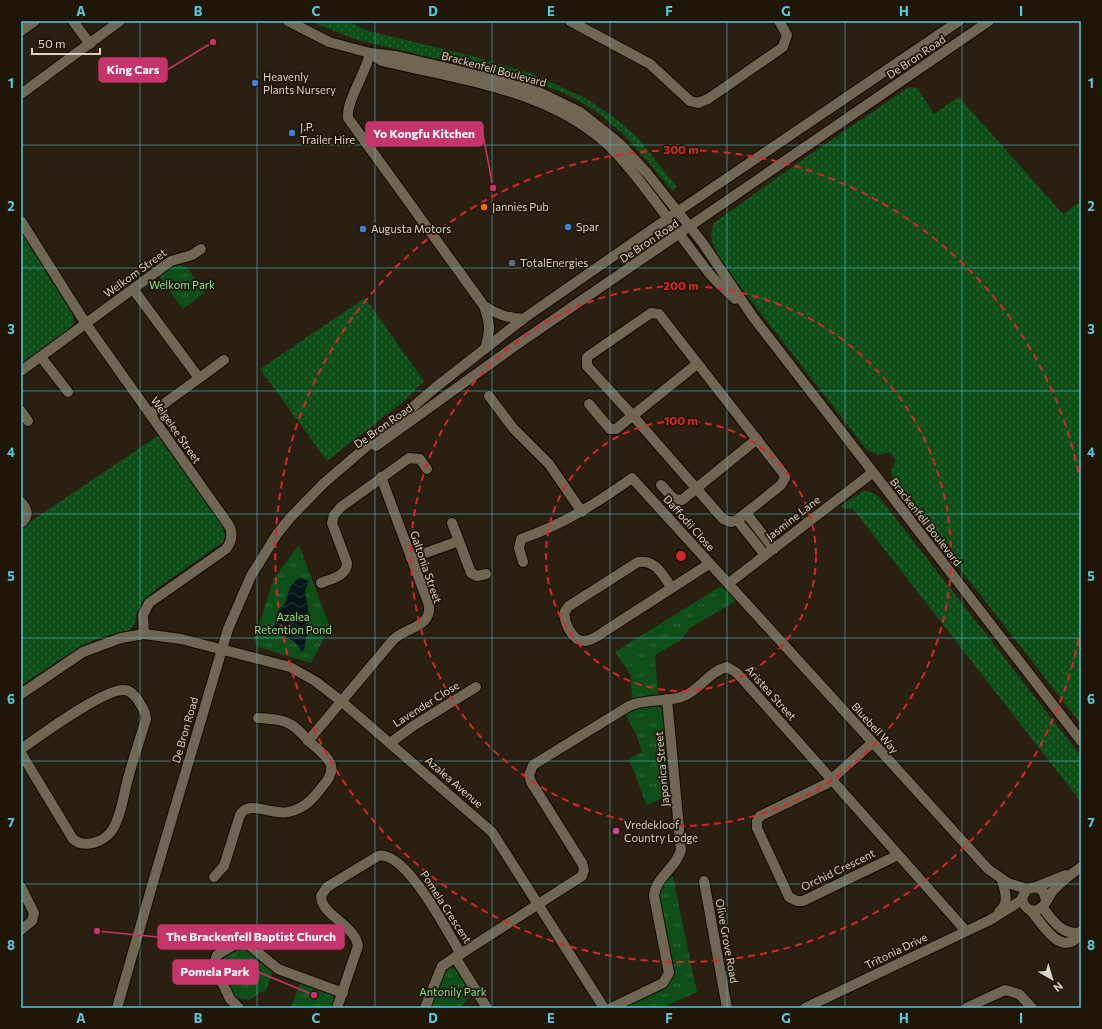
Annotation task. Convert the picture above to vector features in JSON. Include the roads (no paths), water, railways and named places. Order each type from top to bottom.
[{"type":"street","points":[[21,31],[35,21]]},
{"type":"street","points":[[73,21],[90,44]]},
{"type":"street","points":[[21,94],[120,21]]},
{"type":"street","name":"Brackenfell Boulevard","points":[[288,21],[329,42],[370,53],[391,55],[518,85],[559,100],[580,112],[619,143],[647,173],[689,228],[702,242],[753,317],[872,473],[1081,741]]},
{"type":"street","points":[[570,21],[650,64],[686,98],[698,103],[708,99],[783,47],[787,35],[779,21]]},
{"type":"street","name":"De Bron Road","points":[[118,1008],[222,649],[235,612],[261,558],[290,518],[324,483],[436,387],[485,348],[668,218],[959,21]]},
{"type":"street","name":"De Bron Road","points":[[324,483],[515,346],[989,21]]},
{"type":"street","points":[[370,53],[368,63],[349,108],[348,118],[484,306],[490,322],[490,329],[485,348]]},
{"type":"street","name":"Brackenfell Boulevard","points":[[370,53],[382,61],[516,93],[547,104],[586,129],[614,151],[668,218],[710,274],[753,317]]},
{"type":"street","name":"Welgelee Street","points":[[21,222],[86,324],[228,524],[232,536],[230,544],[226,549],[150,603],[143,615],[144,634]]},
{"type":"street","name":"Welkom Street","points":[[21,372],[171,261],[192,255],[201,249]]},
{"type":"street","points":[[133,289],[199,378]]},
{"type":"street","points":[[484,306],[499,315],[511,319],[523,320]]},
{"type":"street","points":[[651,313],[655,313],[659,314],[697,364],[757,439],[783,473],[785,478],[781,485],[737,520],[731,522],[723,519],[587,366],[587,357],[651,313]]},
{"type":"street","points":[[41,357],[68,392]]},
{"type":"street","points":[[150,414],[224,360]]},
{"type":"street","points":[[589,404],[613,430],[618,428],[697,364]]},
{"type":"street","points":[[489,396],[513,428],[549,464],[582,512],[547,530],[521,539],[519,542],[519,548],[523,562]]},
{"type":"street","points":[[21,411],[28,421]]},
{"type":"street","points":[[661,485],[674,499],[682,500],[757,439]]},
{"type":"street","points":[[321,583],[343,574],[346,569],[347,563],[333,526],[334,515],[344,503],[412,457],[422,460],[427,469]]},
{"type":"street","name":"Jasmine Lane","points":[[729,583],[872,473]]},
{"type":"street","name":"Galtonia Street","points":[[341,702],[396,637],[422,624],[428,618],[429,605],[381,478]]},
{"type":"street","name":"Daffodil Close","points":[[582,512],[632,478],[729,583]]},
{"type":"street","points":[[21,502],[27,512],[26,518],[21,523]]},
{"type":"street","points":[[746,513],[774,549]]},
{"type":"street","points":[[737,520],[765,555]]},
{"type":"street","points":[[452,523],[471,573],[477,576],[486,574]]},
{"type":"street","points":[[411,558],[459,541]]},
{"type":"street","points":[[672,588],[655,565],[645,561],[638,562],[568,606],[565,611],[566,623],[579,640],[589,640],[672,588],[710,564]]},
{"type":"street","name":"Bluebell Way","points":[[729,583],[872,743],[988,869],[1005,882]]},
{"type":"street","name":"Azalea Avenue","points":[[21,694],[83,652],[121,638],[144,634],[166,636],[290,667],[315,681],[341,702],[492,832],[604,1008]]},
{"type":"street","name":"Aristea Street","points":[[539,904],[580,879],[584,870],[582,863],[531,782],[529,775],[530,768],[629,706],[641,701],[682,697],[690,693],[721,668],[727,667],[733,669],[966,931]]},
{"type":"street","name":"Lavender Close","points":[[390,743],[413,726],[476,687]]},
{"type":"street","points":[[21,750],[82,707],[117,691],[124,690],[131,693],[145,711],[146,720],[125,791],[122,808],[110,833],[91,844],[82,845],[73,839],[21,753]]},
{"type":"street","name":"Japonica Street","points":[[611,1008],[663,983],[669,974],[654,896],[657,886],[678,857],[681,850],[667,699]]},
{"type":"street","points":[[308,741],[341,702]]},
{"type":"street","points":[[214,877],[224,866],[240,815],[244,810],[252,807],[273,813],[295,810],[308,803],[328,781],[331,774],[331,763],[326,756],[308,741],[296,727],[286,722],[258,718]]},
{"type":"street","name":"Orchid Crescent","points":[[872,743],[826,784],[763,814],[757,821],[758,831],[790,897],[794,900],[803,901],[898,855]]},
{"type":"street","name":"Pomela Crescent","points":[[337,1008],[358,950],[358,942],[344,924],[324,906],[321,896],[327,887],[378,856],[390,856],[411,875],[458,956]]},
{"type":"street","points":[[1027,899],[1078,869]]},
{"type":"street","points":[[1027,899],[1035,911],[1044,904],[1078,869]]},
{"type":"street","name":"Olive Grove Road","points":[[704,881],[725,1007]]},
{"type":"street","points":[[1005,882],[1027,899],[1056,940],[1064,942],[1071,941],[1080,932]]},
{"type":"street","points":[[993,918],[1003,909],[1006,902],[1007,897],[1005,882]]},
{"type":"street","points":[[21,887],[31,904],[34,913],[32,921],[21,930]]},
{"type":"street","points":[[1027,899],[1043,891],[1044,904],[1061,929],[1069,932],[1080,932]]},
{"type":"street","name":"Tritonia Drive","points":[[805,1008],[993,918],[1027,899]]},
{"type":"street","points":[[426,1008],[439,969],[539,904]]},
{"type":"street","points":[[239,1008],[230,999],[214,965],[217,955],[239,942],[248,944],[278,969],[343,993]]},
{"type":"street","points":[[458,956],[487,1008]]},
{"type":"street","points":[[966,1008],[1005,990],[1018,994],[1032,1008]]},
{"type":"water","points":[[301,578],[309,581],[305,594],[308,607],[306,636],[304,650],[302,652],[295,642],[277,633],[274,628],[277,613],[285,603],[291,585],[297,579]]},
{"type":"place","name":"King Cars","points":[[213,42]]},
{"type":"place","name":"Heavenly Plants Nursery","points":[[255,83]]},
{"type":"place","name":"J.P. Trailer Hire","points":[[292,133]]},
{"type":"place","name":"Yo Kongfu Kitchen","points":[[493,188]]},
{"type":"place","name":"Jannies Pub","points":[[484,207]]},
{"type":"place","name":"Spar","points":[[568,227]]},
{"type":"place","name":"Augusta Motors","points":[[363,229]]},
{"type":"place","name":"TotalEnergies","points":[[512,263]]},
{"type":"place","name":"Vredekloof Country Lodge","points":[[616,831]]},
{"type":"place","name":"The Brackenfell Baptist Church","points":[[97,931]]},
{"type":"place","name":"Pomela Park","points":[[314,995]]},
{"type":"park label","name":"Welkom Park","points":[[182,285]]},
{"type":"park label","name":"Azalea Retention Pond","points":[[293,623]]},
{"type":"park label","name":"Antonily Park","points":[[453,992]]}]
